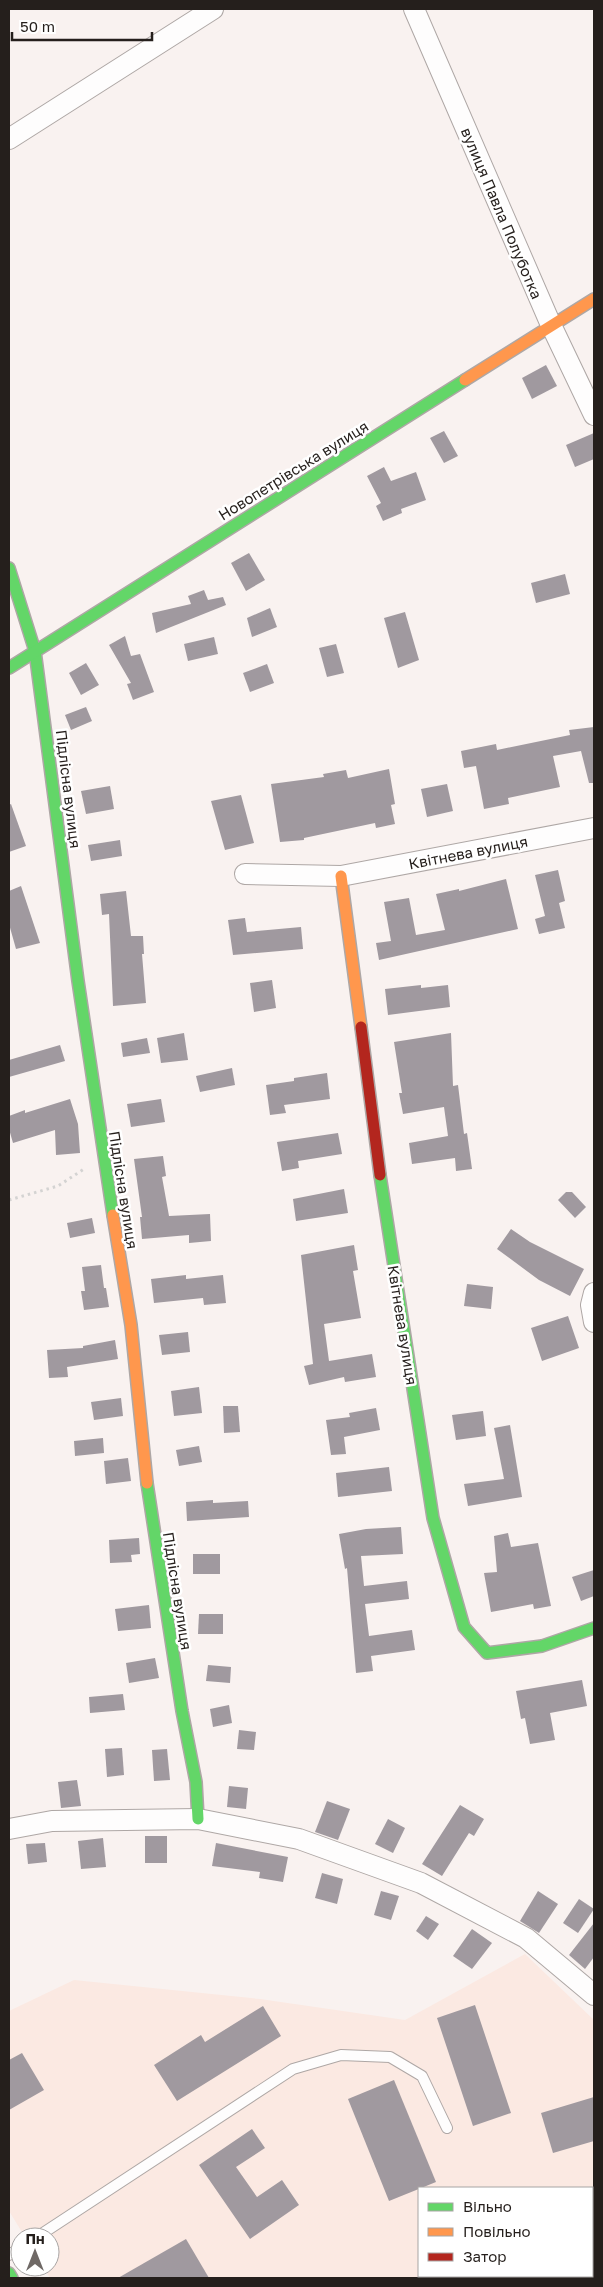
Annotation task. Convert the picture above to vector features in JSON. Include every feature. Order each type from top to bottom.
[{"type":"street","points":[[9,139],[214,9]]},
{"type":"street","name":"вулиця Павла Полуботка","points":[[414,9],[551,325],[594,415]]},
{"type":"street","name":"Новопетрівська вулиця","points":[[9,668],[594,299]]},
{"type":"street","name":"Підлісна вулиця","points":[[9,568],[35,651],[103,1157],[131,1325],[148,1497],[182,1711],[196,1782],[198,1820]]},
{"type":"street","name":"Квітнева вулиця","points":[[245,874],[341,876],[594,828]]},
{"type":"street","name":"Квітнева вулиця","points":[[341,876],[378,1161],[433,1518],[464,1627],[487,1653],[520,1651],[574,1638],[594,1628]]},
{"type":"street","points":[[594,1293],[591,1305],[594,1322]]},
{"type":"street","points":[[9,1829],[52,1821],[198,1820],[299,1839],[422,1883],[526,1938],[594,1995]]},
{"type":"street","points":[[9,2273],[12,2278]]},
{"type":"lane","points":[[51,2227],[293,2069],[341,2055],[390,2057],[422,2076],[446,2128]]},
{"type":"path","points":[[9,1200],[58,1186],[103,1157]]},
{"type":"shaded area","points":[[525,1954],[594,2020],[594,2278],[50,2278],[60,2277],[60,2227],[19,2227],[9,2211],[9,2011],[74,1980],[260,1999],[405,2020]]},
{"type":"building","points":[[546,365],[557,386],[532,399],[522,378]]},
{"type":"building","points":[[444,431],[458,456],[444,463],[430,438]]},
{"type":"building","points":[[594,433],[594,459],[575,467],[566,445]]},
{"type":"building","points":[[384,467],[391,481],[416,472],[426,500],[401,509],[402,513],[383,521],[376,506],[381,503],[367,476]]},
{"type":"building","points":[[249,553],[265,580],[246,591],[231,563]]},
{"type":"building","points":[[565,574],[570,594],[536,603],[531,583]]},
{"type":"building","points":[[204,590],[208,600],[223,597],[226,605],[156,633],[152,613],[191,604],[188,596]]},
{"type":"building","points":[[270,608],[277,627],[252,637],[247,618]]},
{"type":"building","points":[[405,612],[419,660],[398,668],[384,618]]},
{"type":"building","points":[[125,636],[131,656],[140,654],[154,692],[133,700],[127,684],[131,683],[109,645]]},
{"type":"building","points":[[214,637],[218,654],[188,661],[184,644]]},
{"type":"building","points":[[336,644],[344,673],[327,677],[319,648]]},
{"type":"building","points":[[86,663],[99,685],[81,695],[69,673]]},
{"type":"building","points":[[267,664],[274,683],[250,692],[243,673]]},
{"type":"building","points":[[86,707],[92,721],[71,730],[65,715]]},
{"type":"building","points":[[594,727],[594,783],[589,783],[581,751],[553,756],[560,787],[508,798],[509,804],[484,809],[476,766],[464,768],[461,751],[496,744],[497,750],[570,735],[569,730]]},
{"type":"building","points":[[389,769],[395,804],[391,805],[395,824],[376,828],[375,823],[304,838],[304,840],[280,842],[271,784],[324,777],[323,774],[346,770],[348,778]]},
{"type":"building","points":[[447,784],[453,811],[427,817],[421,789]]},
{"type":"building","points":[[110,786],[114,809],[86,814],[81,791]]},
{"type":"building","points":[[241,795],[254,843],[225,850],[211,801]]},
{"type":"building","points":[[11,804],[26,846],[9,852],[9,805]]},
{"type":"building","points":[[120,840],[122,856],[91,861],[88,845]]},
{"type":"building","points":[[558,870],[565,901],[559,903],[565,928],[539,934],[535,919],[545,916],[535,875]]},
{"type":"building","points":[[506,879],[518,929],[379,960],[376,943],[391,941],[384,902],[409,898],[416,935],[445,930],[436,894],[459,889],[459,891]]},
{"type":"building","points":[[21,886],[40,943],[16,949],[9,924],[9,891]]},
{"type":"building","points":[[126,891],[131,936],[143,936],[144,954],[142,954],[146,1003],[113,1006],[109,914],[102,915],[100,894]]},
{"type":"building","points":[[245,918],[247,932],[301,927],[303,949],[233,955],[228,920]]},
{"type":"building","points":[[272,980],[276,1008],[254,1012],[250,983]]},
{"type":"building","points":[[421,985],[421,988],[448,985],[450,1007],[388,1015],[385,989]]},
{"type":"building","points":[[184,1033],[188,1060],[161,1063],[157,1038]]},
{"type":"building","points":[[451,1033],[453,1086],[458,1085],[464,1134],[467,1133],[472,1169],[456,1171],[455,1158],[412,1164],[409,1143],[448,1136],[444,1107],[403,1114],[399,1093],[402,1093],[394,1042]]},
{"type":"building","points":[[147,1038],[150,1053],[123,1057],[121,1043]]},
{"type":"building","points":[[60,1045],[65,1061],[9,1077],[9,1060]]},
{"type":"building","points":[[232,1068],[235,1085],[200,1092],[196,1076]]},
{"type":"building","points":[[327,1073],[330,1099],[284,1105],[286,1113],[270,1115],[266,1085]]},
{"type":"building","points":[[70,1099],[78,1124],[80,1153],[56,1155],[55,1130],[13,1143],[9,1129],[9,1116]]},
{"type":"building","points":[[161,1099],[165,1122],[131,1127],[127,1104]]},
{"type":"building","points":[[338,1133],[342,1154],[298,1161],[299,1168],[282,1171],[277,1142]]},
{"type":"building","points":[[163,1156],[166,1176],[162,1177],[169,1216],[210,1214],[211,1241],[189,1243],[189,1235],[142,1239],[140,1217],[142,1217],[134,1159]]},
{"type":"building","points":[[344,1189],[348,1213],[296,1221],[293,1199]]},
{"type":"building","points":[[566,1192],[572,1192],[586,1207],[575,1218],[558,1200]]},
{"type":"building","points":[[92,1218],[95,1233],[70,1238],[67,1223]]},
{"type":"building","points":[[511,1229],[530,1242],[584,1269],[570,1296],[539,1280],[497,1249]]},
{"type":"building","points":[[354,1245],[358,1270],[353,1271],[361,1318],[324,1324],[329,1361],[372,1354],[376,1377],[345,1382],[344,1377],[309,1385],[304,1366],[313,1364],[301,1255]]},
{"type":"building","points":[[101,1265],[109,1307],[84,1310],[81,1291],[85,1291],[82,1267]]},
{"type":"building","points":[[186,1275],[186,1279],[223,1275],[226,1303],[204,1305],[203,1298],[154,1303],[151,1279]]},
{"type":"building","points":[[467,1284],[493,1287],[491,1309],[464,1306]]},
{"type":"building","points":[[568,1316],[579,1348],[542,1361],[531,1328]]},
{"type":"building","points":[[188,1332],[190,1352],[162,1355],[159,1335]]},
{"type":"building","points":[[115,1340],[118,1359],[67,1367],[68,1377],[49,1378],[47,1350],[83,1348],[83,1346]]},
{"type":"building","points":[[199,1387],[202,1413],[174,1416],[171,1391]]},
{"type":"building","points":[[121,1398],[123,1416],[94,1420],[91,1402]]},
{"type":"building","points":[[223,1406],[238,1406],[240,1432],[224,1433]]},
{"type":"building","points":[[376,1408],[380,1430],[344,1437],[346,1454],[331,1455],[326,1420],[350,1417],[349,1413]]},
{"type":"building","points":[[483,1411],[486,1436],[456,1440],[452,1415]]},
{"type":"building","points":[[510,1425],[522,1497],[468,1506],[464,1484],[504,1479],[494,1428]]},
{"type":"building","points":[[103,1438],[104,1453],[75,1456],[74,1441]]},
{"type":"building","points":[[199,1446],[202,1462],[179,1466],[176,1450]]},
{"type":"building","points":[[128,1458],[131,1481],[106,1484],[104,1461]]},
{"type":"building","points":[[389,1467],[392,1491],[338,1497],[336,1473]]},
{"type":"building","points":[[213,1500],[213,1503],[248,1501],[249,1517],[187,1521],[186,1502]]},
{"type":"building","points":[[401,1527],[403,1554],[361,1556],[364,1586],[407,1581],[409,1599],[365,1604],[369,1636],[412,1630],[415,1650],[371,1656],[373,1671],[356,1673],[347,1568],[345,1569],[339,1534],[366,1529]]},
{"type":"building","points":[[508,1533],[511,1547],[538,1543],[551,1606],[534,1609],[533,1604],[491,1612],[484,1573],[497,1572],[494,1536]]},
{"type":"building","points":[[139,1538],[140,1554],[131,1555],[132,1562],[110,1563],[109,1540]]},
{"type":"building","points":[[193,1554],[220,1554],[220,1574],[193,1574]]},
{"type":"building","points":[[594,1570],[594,1596],[581,1601],[572,1577]]},
{"type":"building","points":[[149,1605],[151,1628],[118,1631],[115,1609]]},
{"type":"building","points":[[199,1614],[223,1614],[223,1634],[198,1634]]},
{"type":"building","points":[[155,1658],[159,1678],[129,1683],[126,1663]]},
{"type":"building","points":[[208,1665],[231,1667],[230,1683],[206,1681]]},
{"type":"building","points":[[582,1680],[587,1706],[550,1713],[555,1740],[530,1744],[525,1718],[521,1719],[516,1691]]},
{"type":"building","points":[[123,1694],[125,1710],[90,1713],[89,1697]]},
{"type":"building","points":[[229,1705],[232,1723],[213,1727],[210,1709]]},
{"type":"building","points":[[239,1730],[256,1732],[254,1750],[237,1749]]},
{"type":"building","points":[[122,1748],[124,1775],[107,1777],[105,1749]]},
{"type":"building","points":[[167,1749],[170,1780],[154,1781],[152,1750]]},
{"type":"building","points":[[77,1780],[81,1806],[61,1808],[58,1782]]},
{"type":"building","points":[[229,1786],[248,1788],[246,1809],[227,1807]]},
{"type":"building","points":[[327,1801],[350,1809],[338,1840],[315,1832]]},
{"type":"building","points":[[460,1805],[484,1819],[474,1836],[469,1833],[442,1876],[422,1864]]},
{"type":"building","points":[[388,1819],[405,1828],[393,1853],[375,1844]]},
{"type":"building","points":[[145,1836],[167,1836],[167,1863],[145,1863]]},
{"type":"building","points":[[103,1838],[106,1867],[81,1869],[78,1841]]},
{"type":"building","points":[[45,1843],[47,1862],[28,1864],[26,1844]]},
{"type":"building","points":[[216,1843],[288,1857],[283,1882],[259,1878],[260,1872],[212,1866]]},
{"type":"building","points":[[322,1873],[343,1879],[337,1904],[315,1898]]},
{"type":"building","points":[[381,1891],[399,1896],[391,1920],[374,1915]]},
{"type":"building","points":[[538,1891],[558,1904],[539,1933],[520,1921]]},
{"type":"building","points":[[579,1899],[594,1909],[578,1933],[563,1923]]},
{"type":"building","points":[[426,1916],[439,1924],[428,1940],[416,1931]]},
{"type":"building","points":[[594,1923],[594,1957],[585,1969],[569,1955]]},
{"type":"building","points":[[472,1929],[492,1943],[472,1969],[453,1956]]},
{"type":"building","points":[[475,2005],[511,2113],[473,2126],[437,2018]]},
{"type":"building","points":[[263,2006],[281,2036],[177,2101],[154,2065],[201,2035],[205,2042]]},
{"type":"building","points":[[22,2053],[44,2090],[9,2110],[9,2060]]},
{"type":"building","points":[[394,2080],[436,2182],[424,2187],[418,2187],[418,2189],[389,2201],[348,2099]]},
{"type":"building","points":[[594,2097],[594,2141],[553,2153],[541,2113]]},
{"type":"building","points":[[252,2129],[265,2148],[236,2167],[257,2197],[282,2180],[299,2205],[250,2239],[199,2165]]},
{"type":"building","points":[[186,2239],[209,2278],[118,2278]]},
{"type":"traffic: fast","points":[[9,668],[465,380]]},
{"type":"traffic: fast","points":[[9,568],[35,651],[78,981],[113,1215]]},
{"type":"traffic: fast","points":[[380,1175],[433,1518],[464,1627],[487,1653],[542,1646],[594,1628]]},
{"type":"traffic: fast","points":[[147,1483],[182,1711],[196,1782],[198,1819]]},
{"type":"traffic: fast","points":[[9,2273],[12,2278]]},
{"type":"traffic: slow","points":[[465,380],[594,299]]},
{"type":"traffic: slow","points":[[341,876],[361,1027]]},
{"type":"traffic: slow","points":[[113,1215],[131,1325],[147,1483]]},
{"type":"traffic: jam","points":[[361,1027],[380,1175]]}]
